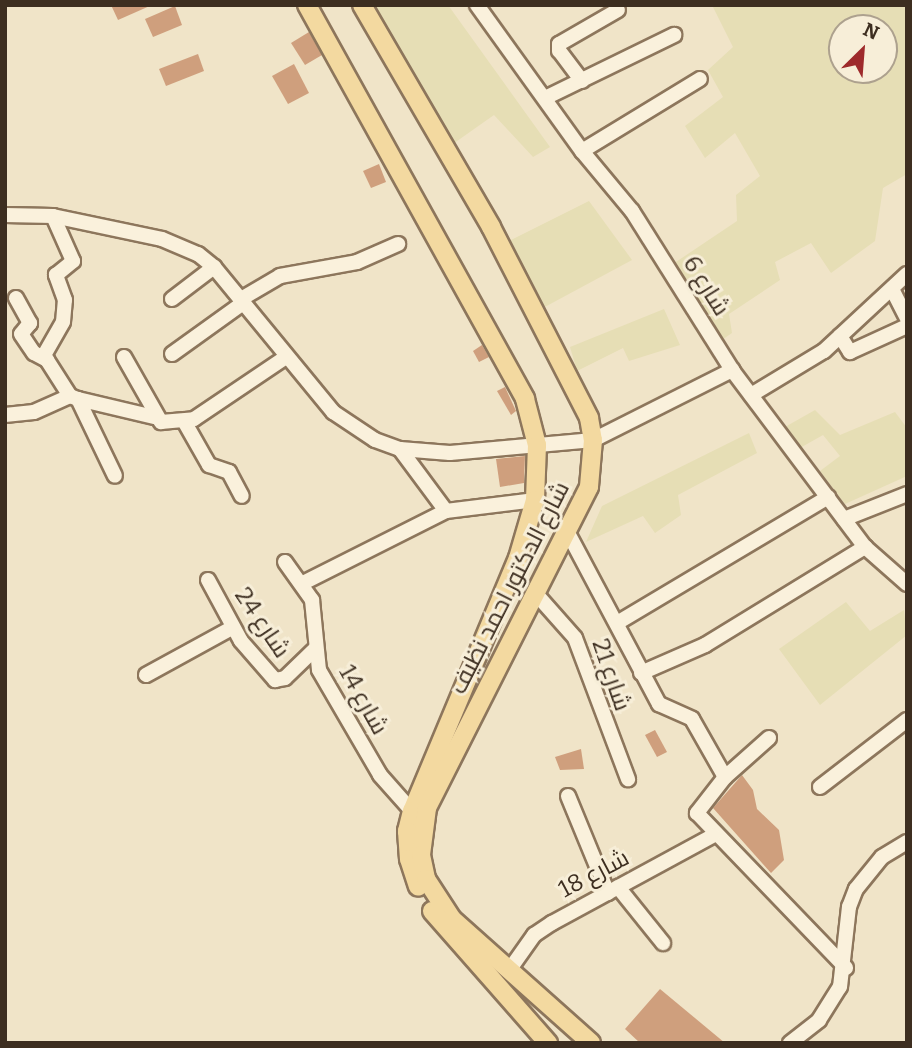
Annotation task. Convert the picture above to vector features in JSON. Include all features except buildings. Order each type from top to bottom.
[{"type":"main road","name":"شارع الدكتور احمد نظيف","points":[[307,5],[525,399],[537,445],[535,500],[518,558],[412,811],[407,831],[408,859],[428,905],[548,1043]]},
{"type":"main road","name":"شارع الدكتور احمد نظيف","points":[[362,5],[491,227],[575,387],[593,440],[589,487],[537,595],[427,808],[421,831],[421,855],[437,900],[591,1043]]},
{"type":"street","name":"شارع 6","points":[[477,5],[582,151],[632,211],[732,370],[866,547],[907,584]]},
{"type":"street","points":[[582,81],[559,51],[559,44],[618,10]]},
{"type":"street","points":[[545,98],[674,35]]},
{"type":"street","points":[[582,151],[700,79]]},
{"type":"street","points":[[5,215],[53,216],[181,245],[214,267],[333,412],[375,440],[400,449],[450,453],[593,440],[732,370]]},
{"type":"street","points":[[43,358],[63,321],[65,300],[56,275],[73,261],[53,216]]},
{"type":"street","points":[[172,354],[280,276],[357,262],[398,244]]},
{"type":"street","points":[[172,299],[214,267]]},
{"type":"street","points":[[751,395],[824,351],[907,274]]},
{"type":"street","points":[[892,289],[907,318]]},
{"type":"street","points":[[16,298],[30,323],[20,334],[30,350],[43,358],[74,397],[115,476]]},
{"type":"street","points":[[840,336],[850,352],[907,326]]},
{"type":"street","points":[[124,356],[154,417]]},
{"type":"street","points":[[5,415],[34,412],[74,397],[154,417],[161,422],[194,419],[286,357]]},
{"type":"street","points":[[184,421],[209,465],[229,472],[242,496]]},
{"type":"street","points":[[400,449],[446,511]]},
{"type":"street","points":[[844,519],[907,494]]},
{"type":"street","points":[[617,622],[828,497]]},
{"type":"street","points":[[303,583],[446,511],[535,500]]},
{"type":"street","points":[[568,533],[617,622],[641,673],[664,709],[692,719],[725,777]]},
{"type":"street","points":[[641,673],[705,645],[866,547]]},
{"type":"street","name":"شارع 14","points":[[285,562],[303,583],[317,620],[316,649],[319,670],[380,775],[412,811]]},
{"type":"street","name":"شارع 24","points":[[208,580],[232,628],[275,680],[285,678],[316,649]]},
{"type":"street","name":"شارع 21","points":[[537,595],[575,638],[628,779]]},
{"type":"street","points":[[146,675],[232,628]]},
{"type":"street","points":[[820,788],[907,720]]},
{"type":"street","points":[[769,738],[725,777],[697,813],[714,835],[846,968]]},
{"type":"street","points":[[568,796],[613,890],[663,943]]},
{"type":"street","name":"شارع 18","points":[[510,970],[534,935],[714,835]]},
{"type":"street","points":[[790,1043],[806,1038],[831,1004],[846,968],[849,907],[856,889],[882,857],[907,842]]},
{"type":"shaded area","points":[[362,5],[448,5],[550,147],[533,157],[494,115],[450,146]]},
{"type":"shaded area","points":[[712,5],[907,5],[907,174],[883,188],[875,241],[831,273],[811,243],[775,262],[780,280],[729,314],[732,333],[713,346],[661,272],[737,221],[736,195],[760,176],[735,133],[705,158],[685,126],[723,97],[708,70],[733,47]]},
{"type":"shaded area","points":[[589,201],[632,260],[541,309],[501,245]]},
{"type":"shaded area","points":[[664,309],[680,345],[629,361],[623,348],[577,371],[570,347]]},
{"type":"shaded area","points":[[815,410],[840,435],[895,412],[907,428],[907,476],[845,504],[820,471],[840,456],[823,435],[800,448],[785,427]]},
{"type":"shaded area","points":[[749,433],[757,453],[678,495],[681,515],[655,533],[643,516],[586,542],[602,506]]},
{"type":"shaded area","points":[[846,602],[870,631],[904,610],[907,635],[820,705],[779,649]]}]
